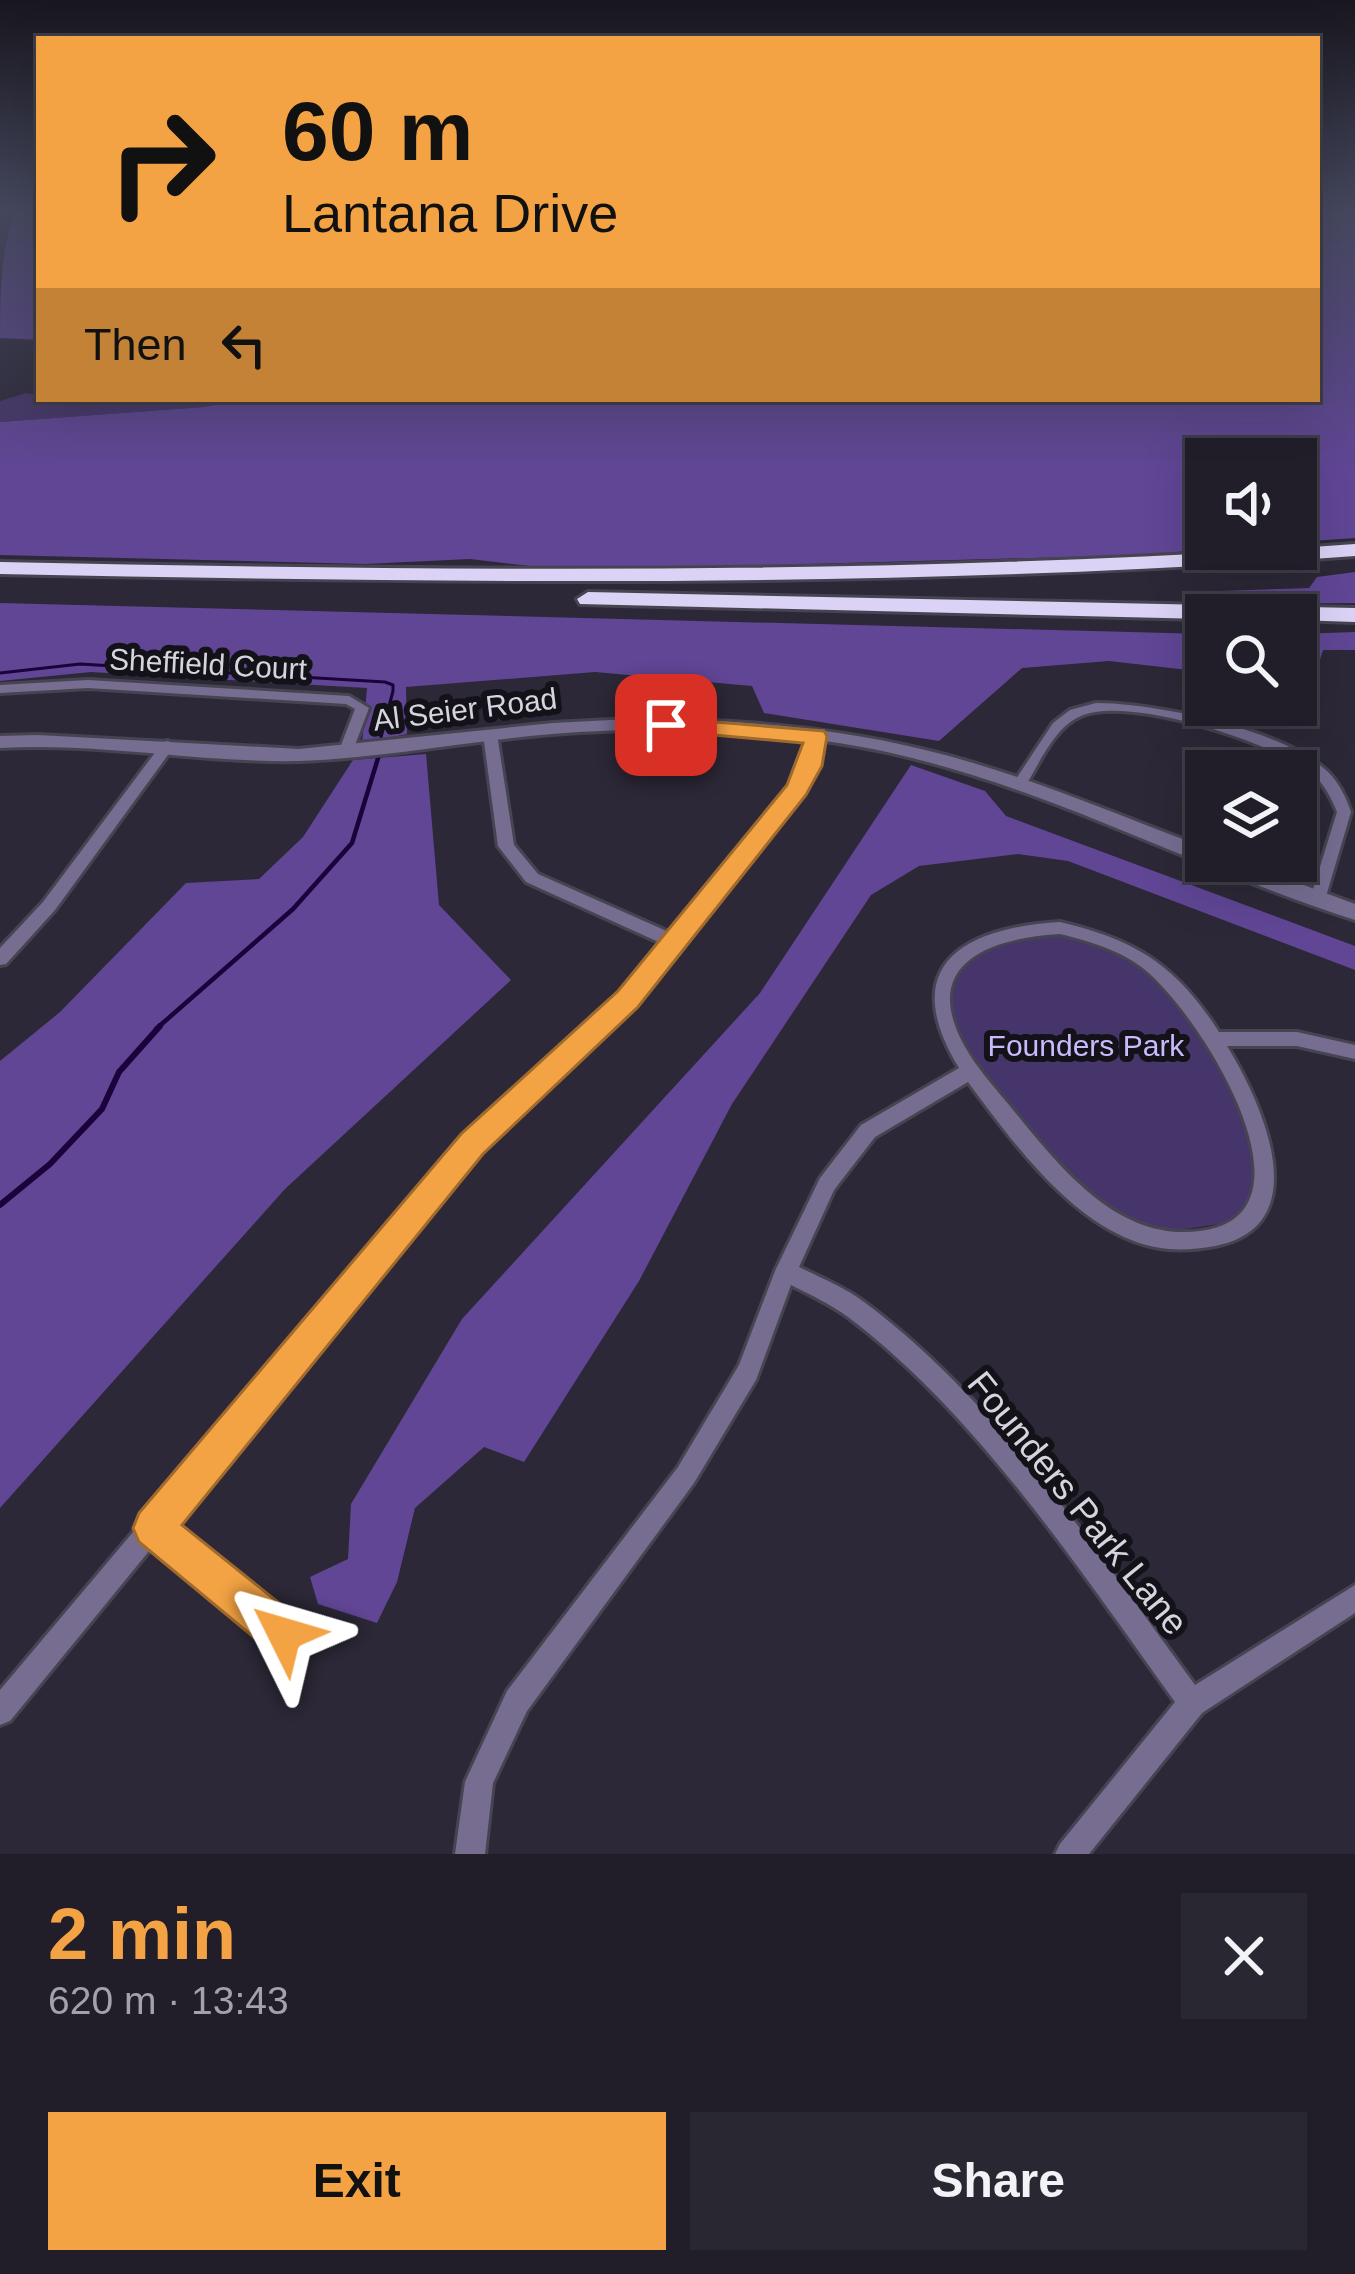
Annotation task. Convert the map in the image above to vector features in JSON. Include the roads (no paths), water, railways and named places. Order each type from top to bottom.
[{"type":"highway","points":[[0,568],[640,579],[1058,568],[1355,550]]},
{"type":"highway","points":[[0,586],[1355,615]]},
{"type":"street","name":"Sheffield Court","points":[[0,689],[88,684],[349,700],[362,708],[345,753]]},
{"type":"street","points":[[1019,785],[1061,723],[1080,710],[1104,704],[1141,706],[1285,752],[1326,778],[1344,812],[1318,899]]},
{"type":"street","name":"Al Seier Road","points":[[0,742],[70,739],[261,754],[345,753],[490,734],[627,725],[815,736],[923,755],[1019,785],[1185,848]]},
{"type":"street","points":[[490,734],[506,846],[532,878],[675,942]]},
{"type":"street","points":[[0,1711],[472,1144],[598,1032],[675,942],[797,789],[810,766],[815,736]]},
{"type":"street","points":[[0,959],[49,907],[168,746]]},
{"type":"street","points":[[1274,882],[1355,912]]},
{"type":"street","points":[[1060,928],[1120,945],[1155,968],[1213,1039],[1260,1136],[1268,1187],[1250,1220],[1232,1234],[1176,1242],[1119,1225],[1073,1191],[970,1071],[945,1018],[947,980],[966,952],[1007,931],[1060,928]]},
{"type":"street","points":[[1213,1039],[1298,1039],[1355,1052]]},
{"type":"street","points":[[470,1854],[479,1782],[517,1701],[686,1475],[748,1372],[786,1271],[827,1184],[868,1130],[970,1071]]},
{"type":"street","name":"Founders Park Lane","points":[[786,1271],[856,1310],[993,1445],[1192,1703]]},
{"type":"street","points":[[153,1528],[284,1634]]},
{"type":"street","points":[[1070,1854],[1192,1703],[1355,1598]]},
{"type":"waterway","points":[[0,673],[80,664],[385,682],[393,685],[393,691],[379,745]]},
{"type":"waterway","points":[[156,1029],[293,909],[352,843],[379,755]]},
{"type":"waterway","points":[[0,1205],[50,1164],[102,1109],[119,1072],[160,1026]]},
{"type":"park label","name":"Founders Park","points":[[1086,1045]]}]
